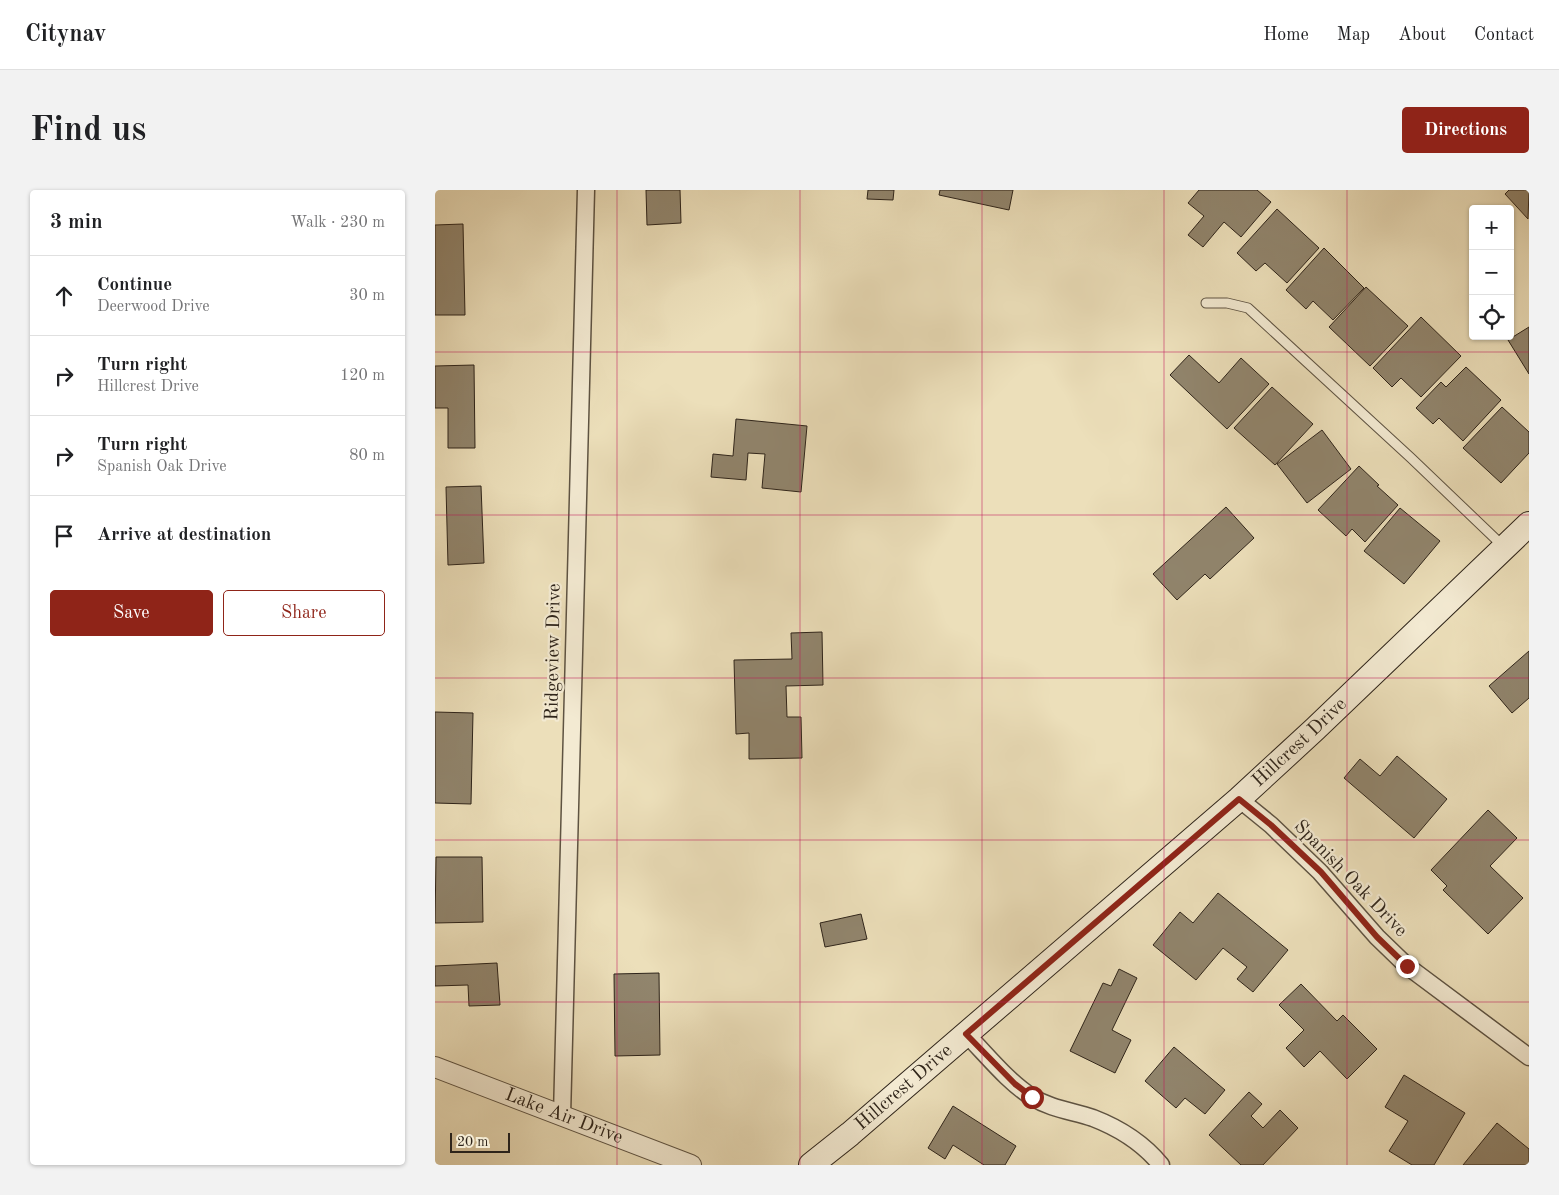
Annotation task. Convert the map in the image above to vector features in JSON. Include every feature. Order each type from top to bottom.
[{"type":"main road","name":"Hillcrest Drive","points":[[811,1165],[850,1134],[1239,799],[1315,729],[1529,524]]},
{"type":"street","name":"Ridgeview Drive","points":[[562,1116],[586,190]]},
{"type":"street","name":"Spanish Oak Drive","points":[[1239,799],[1271,825],[1321,872],[1377,937],[1407,966],[1529,1058]]},
{"type":"street","points":[[966,1034],[1015,1084],[1032,1097],[1052,1107],[1092,1118],[1118,1129],[1137,1141],[1161,1165]]},
{"type":"street","name":"Lake Air Drive","points":[[435,1067],[691,1165]]},
{"type":"lane","points":[[1206,303],[1227,302],[1248,308],[1505,547]]},
{"type":"building","points":[[646,190],[680,190],[681,223],[647,225]]},
{"type":"building","points":[[868,190],[894,190],[893,200],[867,199]]},
{"type":"building","points":[[940,190],[1013,190],[1009,210],[939,195]]},
{"type":"building","points":[[1199,190],[1257,190],[1271,202],[1241,237],[1224,222],[1203,247],[1188,235],[1204,216],[1188,203]]},
{"type":"building","points":[[1509,190],[1529,190],[1528,219],[1505,194]]},
{"type":"building","points":[[1277,209],[1319,248],[1287,283],[1265,263],[1256,271],[1237,253]]},
{"type":"building","points":[[463,224],[465,315],[435,315],[435,225]]},
{"type":"building","points":[[1324,248],[1364,288],[1333,320],[1313,301],[1306,309],[1286,290]]},
{"type":"building","points":[[1366,287],[1408,326],[1370,366],[1329,327]]},
{"type":"building","points":[[1421,317],[1461,356],[1421,397],[1401,378],[1392,387],[1373,368]]},
{"type":"building","points":[[1529,327],[1529,374],[1508,340],[1514,340],[1514,336]]},
{"type":"building","points":[[1189,355],[1219,383],[1241,358],[1269,384],[1227,429],[1170,375]]},
{"type":"building","points":[[474,365],[475,448],[448,448],[448,408],[435,408],[435,366]]},
{"type":"building","points":[[1466,367],[1501,400],[1463,441],[1439,418],[1433,424],[1416,408],[1441,382],[1446,387]]},
{"type":"building","points":[[1272,387],[1313,424],[1275,465],[1234,428]]},
{"type":"building","points":[[1502,407],[1529,432],[1529,453],[1501,483],[1463,448]]},
{"type":"building","points":[[736,419],[807,426],[801,492],[762,488],[765,454],[748,453],[746,480],[711,477],[713,454],[733,456]]},
{"type":"building","points":[[1322,430],[1351,469],[1307,503],[1277,464]]},
{"type":"building","points":[[1359,466],[1398,505],[1365,542],[1352,529],[1346,536],[1318,510]]},
{"type":"building","points":[[481,486],[484,563],[448,565],[446,487]]},
{"type":"building","points":[[1226,507],[1254,538],[1210,579],[1205,574],[1177,600],[1153,574]]},
{"type":"building","points":[[1400,508],[1440,541],[1404,584],[1364,551]]},
{"type":"building","points":[[822,632],[823,685],[786,686],[787,717],[801,717],[802,758],[749,759],[749,733],[736,734],[734,660],[792,659],[791,633]]},
{"type":"building","points":[[1529,651],[1529,698],[1512,713],[1489,686]]},
{"type":"building","points":[[435,712],[473,713],[471,804],[435,803]]},
{"type":"building","points":[[1397,756],[1447,799],[1414,838],[1344,778],[1360,759],[1380,776]]},
{"type":"building","points":[[1488,810],[1517,838],[1490,866],[1523,898],[1488,934],[1443,890],[1447,886],[1431,870]]},
{"type":"building","points":[[436,857],[482,857],[483,922],[435,923]]},
{"type":"building","points":[[1218,893],[1288,950],[1253,992],[1237,979],[1247,967],[1223,948],[1196,980],[1153,945],[1180,912],[1193,923]]},
{"type":"building","points":[[861,914],[867,939],[825,947],[820,923]]},
{"type":"building","points":[[497,963],[500,1005],[469,1006],[468,985],[435,986],[435,966]]},
{"type":"building","points":[[1119,969],[1137,978],[1112,1030],[1131,1040],[1115,1073],[1070,1051],[1103,983],[1111,986]]},
{"type":"building","points":[[659,973],[660,1055],[615,1056],[614,974]]},
{"type":"building","points":[[1301,984],[1337,1021],[1343,1015],[1377,1049],[1347,1079],[1320,1051],[1304,1067],[1286,1048],[1304,1030],[1279,1005]]},
{"type":"building","points":[[1174,1047],[1225,1090],[1205,1114],[1185,1098],[1176,1108],[1145,1081]]},
{"type":"building","points":[[1404,1075],[1465,1113],[1434,1165],[1412,1165],[1389,1151],[1408,1121],[1385,1107]]},
{"type":"building","points":[[1249,1092],[1262,1104],[1251,1116],[1263,1128],[1280,1110],[1298,1128],[1263,1165],[1241,1165],[1209,1135]]},
{"type":"building","points":[[953,1106],[1016,1146],[1005,1165],[984,1165],[953,1145],[945,1159],[928,1148]]},
{"type":"building","points":[[1497,1123],[1529,1149],[1529,1165],[1463,1165]]},
{"type":"route","points":[[1032,1097],[1015,1084],[966,1034],[1239,799],[1271,825],[1321,872],[1377,937],[1407,966]]}]
